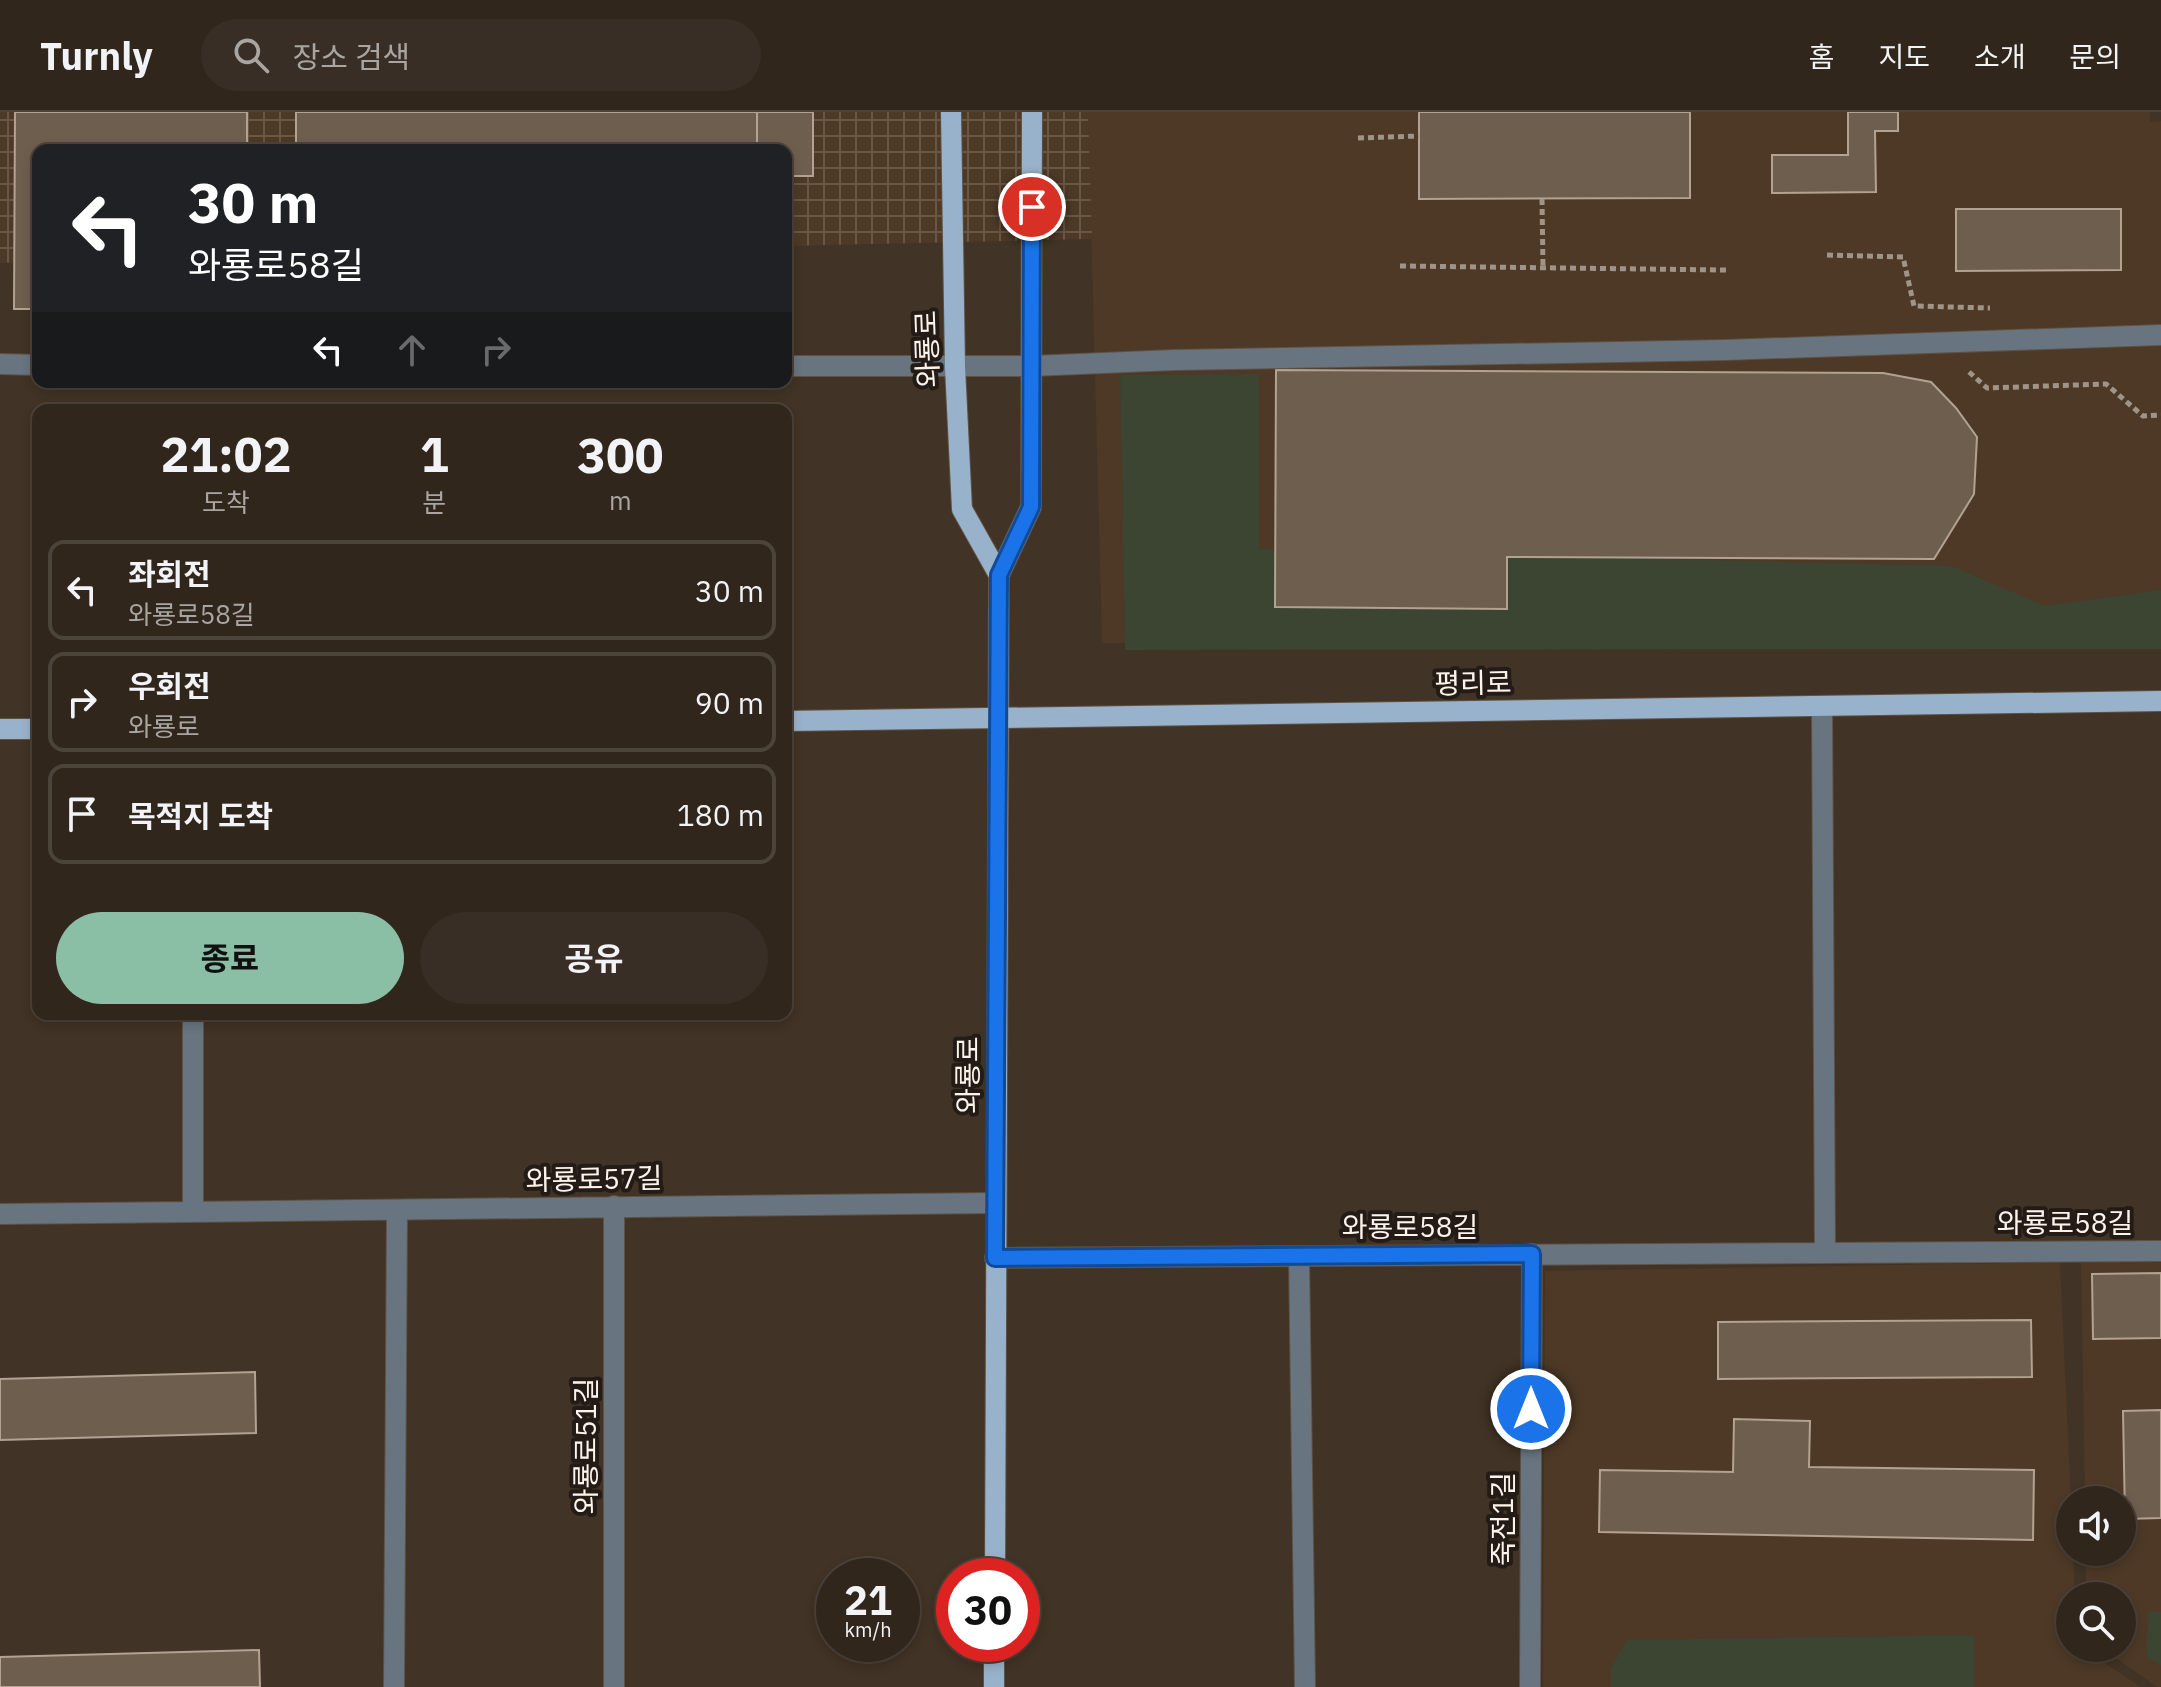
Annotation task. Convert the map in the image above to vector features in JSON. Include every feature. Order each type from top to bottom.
[{"type":"main road","name":"와룡로","points":[[951,112],[955,367],[962,509],[999,575]]},
{"type":"main road","name":"와룡로","points":[[995,1558],[999,575],[1031,507],[1032,112]]},
{"type":"main road","name":"평리로","points":[[792,721],[2161,701]]},
{"type":"main road","points":[[0,729],[32,729]]},
{"type":"main road","points":[[994,1662],[994,1687]]},
{"type":"street","points":[[792,366],[1032,366],[1174,360],[1725,350],[2161,335]]},
{"type":"street","points":[[0,364],[32,365]]},
{"type":"street","points":[[1822,706],[1825,1253]]},
{"type":"street","points":[[193,1020],[193,1212]]},
{"type":"street","name":"와룡로57길","points":[[0,1214],[996,1203]]},
{"type":"street","name":"와룡로51길","points":[[614,1206],[614,1687]]},
{"type":"street","points":[[394,1687],[397,1210]]},
{"type":"street","name":"와룡로58길","points":[[995,1258],[2161,1251]]},
{"type":"street","name":"죽전1길","points":[[1530,1687],[1532,1254]]},
{"type":"street","points":[[1299,1256],[1305,1687]]},
{"type":"path","points":[[1358,138],[1419,136]]},
{"type":"path","points":[[1542,199],[1543,267]]},
{"type":"path","points":[[1827,255],[1903,257],[1914,306],[1993,308]]},
{"type":"path","points":[[1400,266],[1726,270]]},
{"type":"path","points":[[1964,367],[1987,388],[2106,384],[2143,416],[2161,415]]},
{"type":"shaded area","points":[[0,112],[1088,112],[1092,239],[792,246],[792,144],[32,144],[32,262],[0,263]]},
{"type":"shaded area","points":[[1088,112],[2150,112],[2150,122],[2161,121],[2161,649],[1102,643]]},
{"type":"shaded area","points":[[2060,1262],[2070,1486],[2056,1486],[2056,1566],[2074,1566],[2074,1582],[2056,1582],[2056,1662],[2103,1662],[2141,1687],[1543,1687],[1545,1271]]},
{"type":"shaded area","points":[[2081,1262],[2161,1262],[2161,1687],[2122,1662],[2136,1662],[2136,1582],[2086,1582],[2086,1566],[2136,1566],[2136,1486],[2085,1486]]},
{"type":"green space","points":[[1259,374],[1259,549],[1952,566],[2045,606],[2161,590],[2161,649],[1125,650],[1120,375]]},
{"type":"green space","points":[[2149,1612],[2161,1612],[2161,1665],[2146,1656]]},
{"type":"green space","points":[[1974,1635],[1974,1687],[1611,1687],[1611,1668],[1627,1640]]},
{"type":"building","points":[[15,112],[247,112],[247,144],[32,144],[32,309],[14,309]]},
{"type":"building","points":[[296,112],[757,112],[757,144],[296,144]]},
{"type":"building","points":[[757,112],[813,112],[813,176],[792,176],[792,144],[757,144]]},
{"type":"building","points":[[1419,112],[1690,112],[1690,198],[1419,199]]},
{"type":"building","points":[[1848,112],[1898,112],[1898,131],[1875,131],[1876,192],[1772,193],[1772,155],[1848,155]]},
{"type":"building","points":[[1956,209],[2121,209],[2121,270],[1956,271]]},
{"type":"building","points":[[1276,370],[1883,373],[1931,382],[1956,408],[1977,437],[1974,494],[1934,559],[1507,557],[1507,609],[1275,607]]},
{"type":"building","points":[[2161,1273],[2161,1338],[2093,1339],[2092,1274]]},
{"type":"building","points":[[2031,1320],[2032,1377],[1718,1379],[1718,1322]]},
{"type":"building","points":[[255,1372],[256,1433],[0,1440],[0,1379]]},
{"type":"building","points":[[2161,1410],[2161,1518],[2136,1519],[2136,1486],[2124,1486],[2123,1411]]},
{"type":"building","points":[[1734,1419],[1810,1421],[1809,1467],[2034,1470],[2033,1540],[1599,1532],[1600,1470],[1733,1472]]},
{"type":"building","points":[[259,1650],[260,1687],[0,1687],[0,1657]]},
{"type":"route","points":[[1032,207],[1031,507],[999,575],[995,1258],[1532,1254],[1531,1409]]}]
